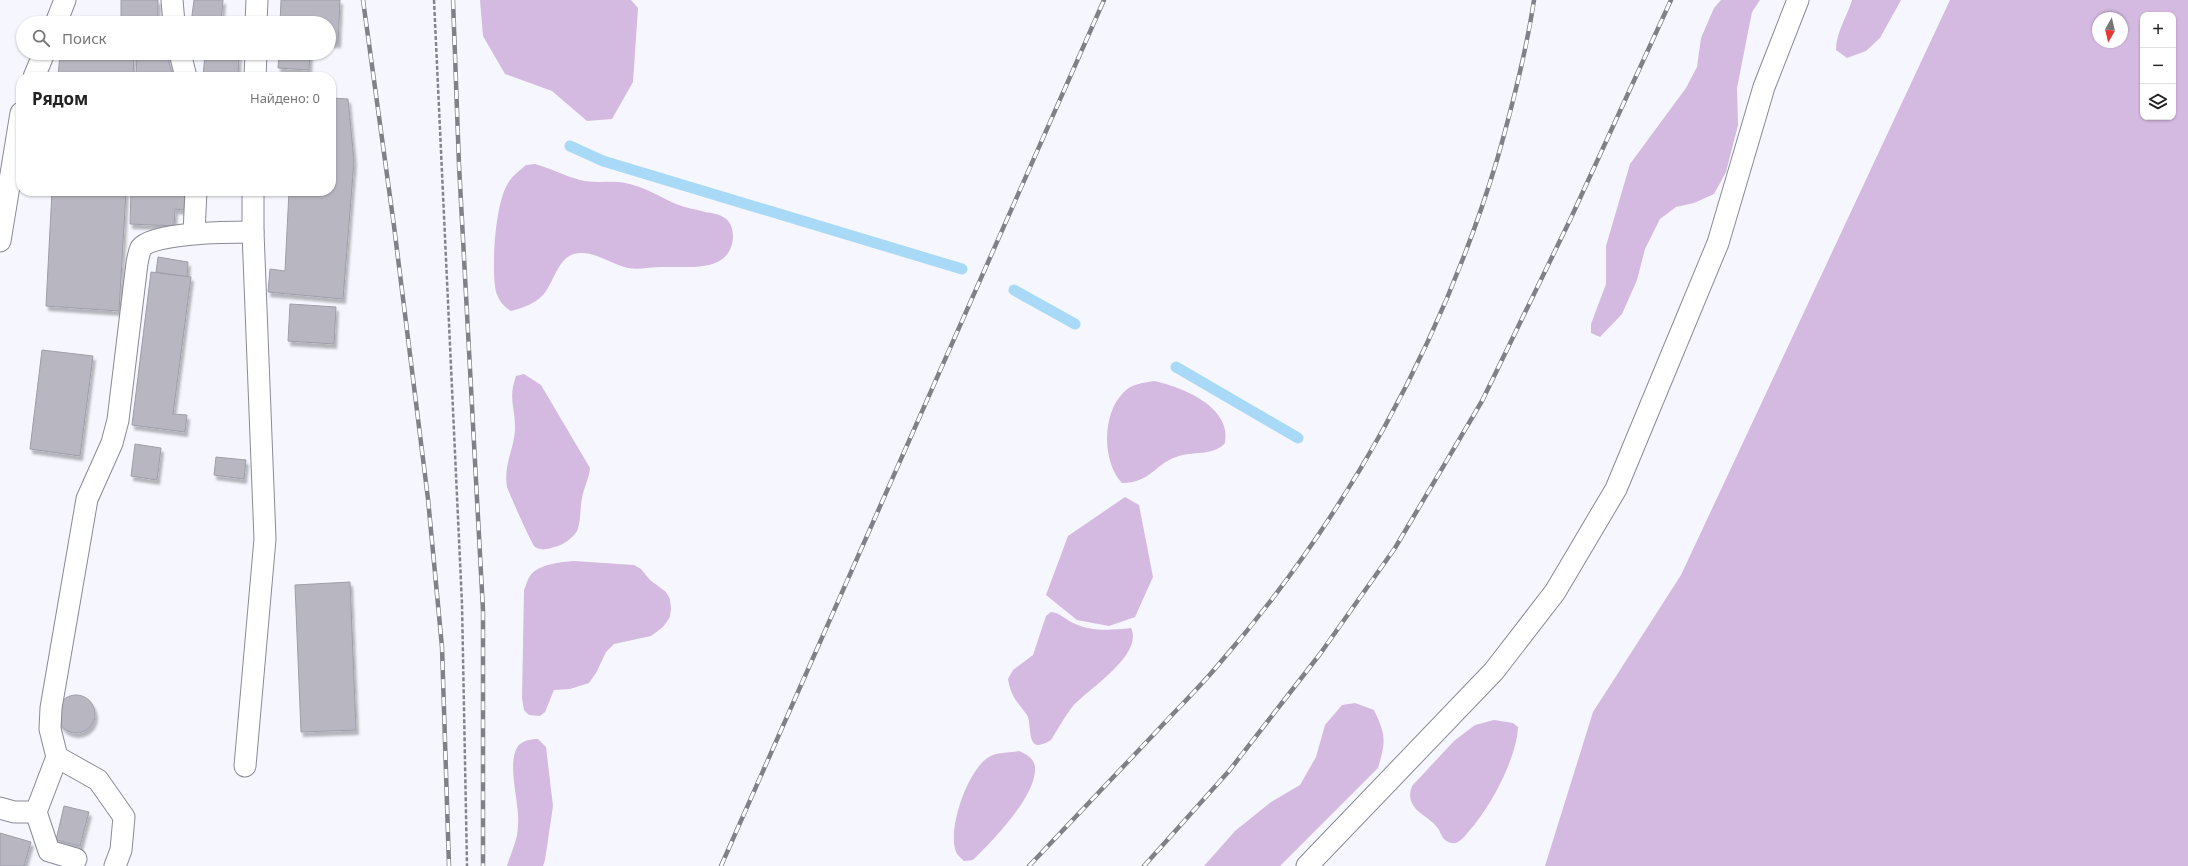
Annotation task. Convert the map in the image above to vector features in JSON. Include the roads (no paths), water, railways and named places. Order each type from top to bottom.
[{"type":"lane","points":[[59,16],[65,0]]},
{"type":"lane","points":[[172,0],[173,16]]},
{"type":"lane","points":[[256,0],[256,16]]},
{"type":"lane","points":[[1307,866],[1494,671],[1555,592],[1616,489],[1718,243],[1764,86],[1798,0]]},
{"type":"lane","points":[[36,72],[41,60]]},
{"type":"lane","points":[[182,60],[185,72]]},
{"type":"lane","points":[[255,72],[256,60]]},
{"type":"lane","points":[[0,241],[16,143]]},
{"type":"lane","points":[[194,233],[196,196]]},
{"type":"lane","points":[[245,766],[265,539],[253,232],[253,196]]},
{"type":"lane","points":[[76,859],[49,851],[36,812],[56,757],[50,729],[51,708],[87,499],[112,443],[118,420],[137,263],[141,249],[148,242],[194,233],[253,232]]},
{"type":"lane","points":[[56,757],[98,780],[124,817],[121,850],[115,866]]},
{"type":"lane","points":[[0,808],[14,812],[36,812]]},
{"type":"waterway","points":[[570,146],[603,161],[962,269]]},
{"type":"waterway","points":[[1014,290],[1075,324]]},
{"type":"waterway","points":[[1176,367],[1298,438]]},
{"type":"railway","points":[[363,0],[394,226],[428,499],[442,647],[449,866]]},
{"type":"railway","points":[[453,0],[459,165],[483,610],[483,866]]},
{"type":"railway","points":[[721,866],[1104,0]]},
{"type":"railway","points":[[1029,866],[1204,682],[1265,608],[1308,550],[1348,489],[1385,427],[1418,362],[1448,296],[1474,229],[1497,160],[1508,120],[1523,60],[1534,0]]},
{"type":"railway","points":[[1144,866],[1229,771],[1320,654],[1395,548],[1482,401],[1570,220],[1671,0]]}]
